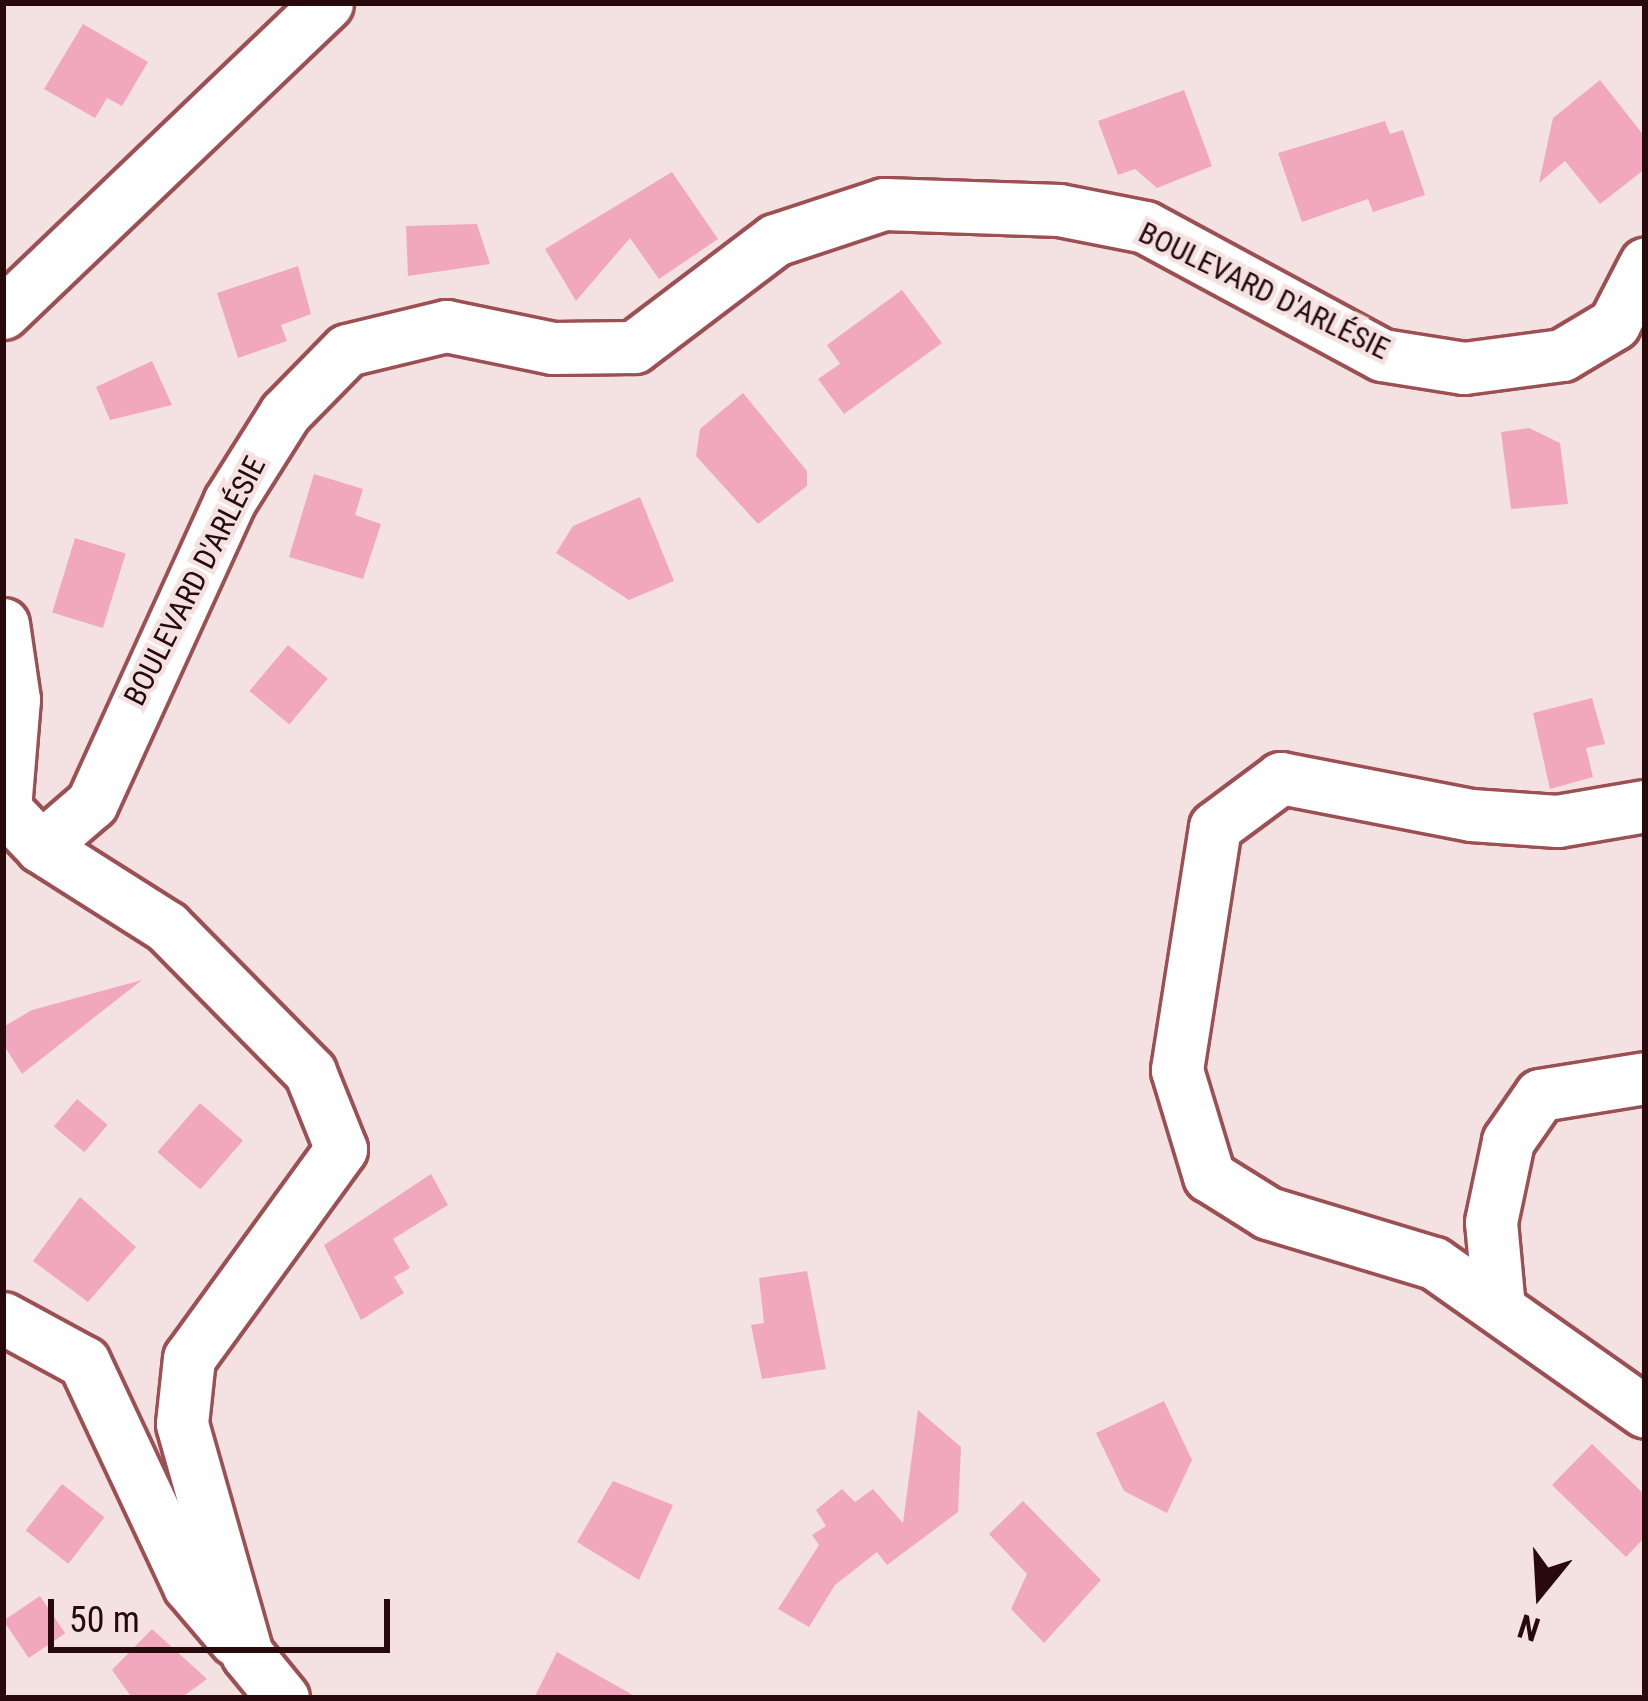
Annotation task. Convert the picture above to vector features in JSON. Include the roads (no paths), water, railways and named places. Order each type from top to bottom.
[{"type":"street","points":[[3,313],[327,3]]},
{"type":"street","name":"BOULEVARD D'ARLÉSIE","points":[[41,847],[92,803],[229,502],[285,413],[347,350],[446,326],[554,348],[634,347],[775,240],[884,204],[1059,211],[1145,227],[1382,355],[1464,368],[1562,356],[1614,324],[1645,264]]},
{"type":"street","points":[[3,624],[14,699],[5,809],[41,847],[167,927],[310,1072],[341,1149],[189,1358],[182,1424],[248,1654]]},
{"type":"street","points":[[1645,806],[1557,821],[1471,815],[1281,778],[1215,827],[1178,1070],[1210,1176],[1268,1213],[1434,1263],[1645,1412]]},
{"type":"street","points":[[1499,1308],[1491,1222],[1508,1141],[1540,1095],[1645,1078]]},
{"type":"street","points":[[3,1318],[84,1362],[189,1586],[283,1698]]}]
